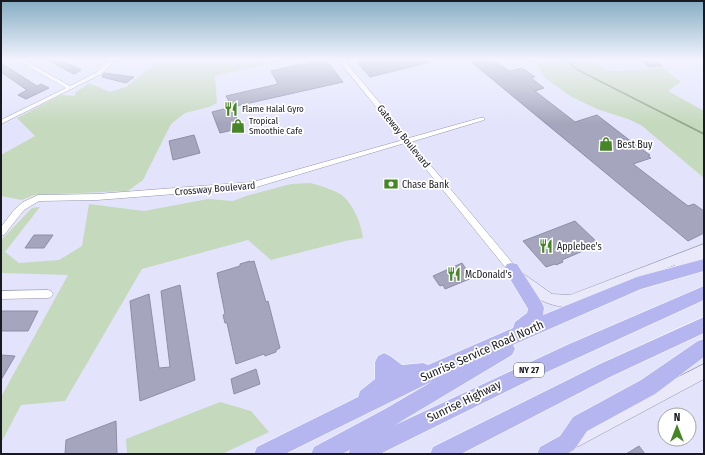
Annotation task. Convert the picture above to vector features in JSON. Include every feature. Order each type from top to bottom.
[{"type":"highway","points":[[648,280],[691,271],[704,265]]},
{"type":"highway","points":[[507,339],[531,322],[537,311],[532,300],[512,269]]},
{"type":"highway","name":"Sunrise Service Road North","points":[[264,454],[350,411],[440,369],[607,296],[648,280]]},
{"type":"highway","name":"Sunrise Highway","points":[[358,454],[505,382],[704,293]]},
{"type":"highway","points":[[321,454],[398,413],[495,354],[571,319],[607,296]]},
{"type":"highway","points":[[440,454],[600,373],[704,325]]},
{"type":"highway","points":[[547,454],[567,443],[580,424],[648,387],[704,347]]},
{"type":"highway","points":[[350,411],[383,384],[384,362],[392,370],[403,375],[440,369]]},
{"type":"main road","points":[[512,269],[541,294],[556,301],[566,302],[704,249]]},
{"type":"main road","name":"Sunrise Service Road North","points":[[648,280],[704,258]]},
{"type":"main road","points":[[567,443],[704,371]]},
{"type":"street","points":[[58,81],[70,88]]},
{"type":"street","points":[[1,122],[83,81]]},
{"type":"street","name":"Gateway Boulevard","points":[[359,81],[512,269]]},
{"type":"street","name":"Crossway Boulevard","points":[[1,233],[18,210],[38,198],[97,197],[253,185],[482,119]]},
{"type":"street","points":[[1,295],[48,294]]},
{"type":"green space","points":[[133,81],[215,81],[217,103],[209,107],[185,113],[171,124],[143,180],[128,191],[34,195],[22,200],[1,196],[1,155],[35,136],[17,118],[61,95],[75,96],[75,93],[89,83],[110,92],[126,87]]},
{"type":"green space","points":[[550,81],[680,81],[681,82],[668,91],[704,111],[704,178],[641,125],[597,109],[570,96]]},
{"type":"green space","points":[[311,183],[337,192],[347,200],[357,216],[363,238],[345,241],[271,260],[248,240],[142,269],[65,401],[21,405],[1,443],[1,397],[68,275],[1,273],[1,240],[32,208],[40,207],[5,252],[19,263],[59,260],[82,246],[89,204],[144,211],[208,199],[233,201],[291,184]]},
{"type":"green space","points":[[220,402],[251,411],[269,432],[222,454],[127,454],[126,439]]},
{"type":"building","points":[[14,81],[30,81],[37,86],[41,84],[49,88],[26,99],[18,95],[27,90]]},
{"type":"building","points":[[277,81],[343,82],[232,107],[226,96],[278,84]]},
{"type":"building","points":[[495,81],[535,81],[544,88],[535,91],[575,122],[597,115],[637,146],[639,145],[645,149],[643,150],[650,155],[648,156],[651,158],[633,164],[688,206],[694,204],[704,211],[704,233],[688,241]]},
{"type":"building","points":[[232,107],[241,128],[220,133],[212,112]]},
{"type":"building","points":[[194,135],[200,153],[173,160],[169,141]]},
{"type":"building","points":[[575,221],[599,244],[562,260],[563,262],[556,265],[546,267],[523,241]]},
{"type":"building","points":[[34,235],[53,235],[44,248],[25,248]]},
{"type":"building","points":[[254,261],[266,302],[268,301],[280,348],[276,350],[276,352],[265,356],[264,354],[236,364],[227,323],[225,323],[223,315],[225,314],[217,273],[240,266],[240,264]]},
{"type":"building","name":"McDonald's","points":[[462,263],[472,278],[445,289],[443,285],[439,285],[433,276]]},
{"type":"building","points":[[180,285],[195,380],[140,401],[130,301],[149,294],[159,368],[170,367],[161,291]]},
{"type":"building","points":[[1,311],[38,311],[28,331],[1,331]]},
{"type":"building","points":[[1,355],[15,356],[1,380]]},
{"type":"building","points":[[256,369],[260,384],[234,394],[231,379]]},
{"type":"building","points":[[116,421],[117,454],[65,454],[66,440]]},
{"type":"building","points":[[639,446],[645,454],[626,454]]},
{"type":"waterway","points":[[600,81],[704,134]]},
{"type":"place","name":"Flame Halal Gyro","points":[[231,109]]},
{"type":"place","name":"Tropical Smoothie Cafe","points":[[238,126]]},
{"type":"place","name":"Best Buy","points":[[606,144]]},
{"type":"place","name":"Chase Bank","points":[[391,184]]},
{"type":"place","name":"Applebee's","points":[[546,246]]},
{"type":"place","name":"McDonald's","points":[[454,274]]}]
